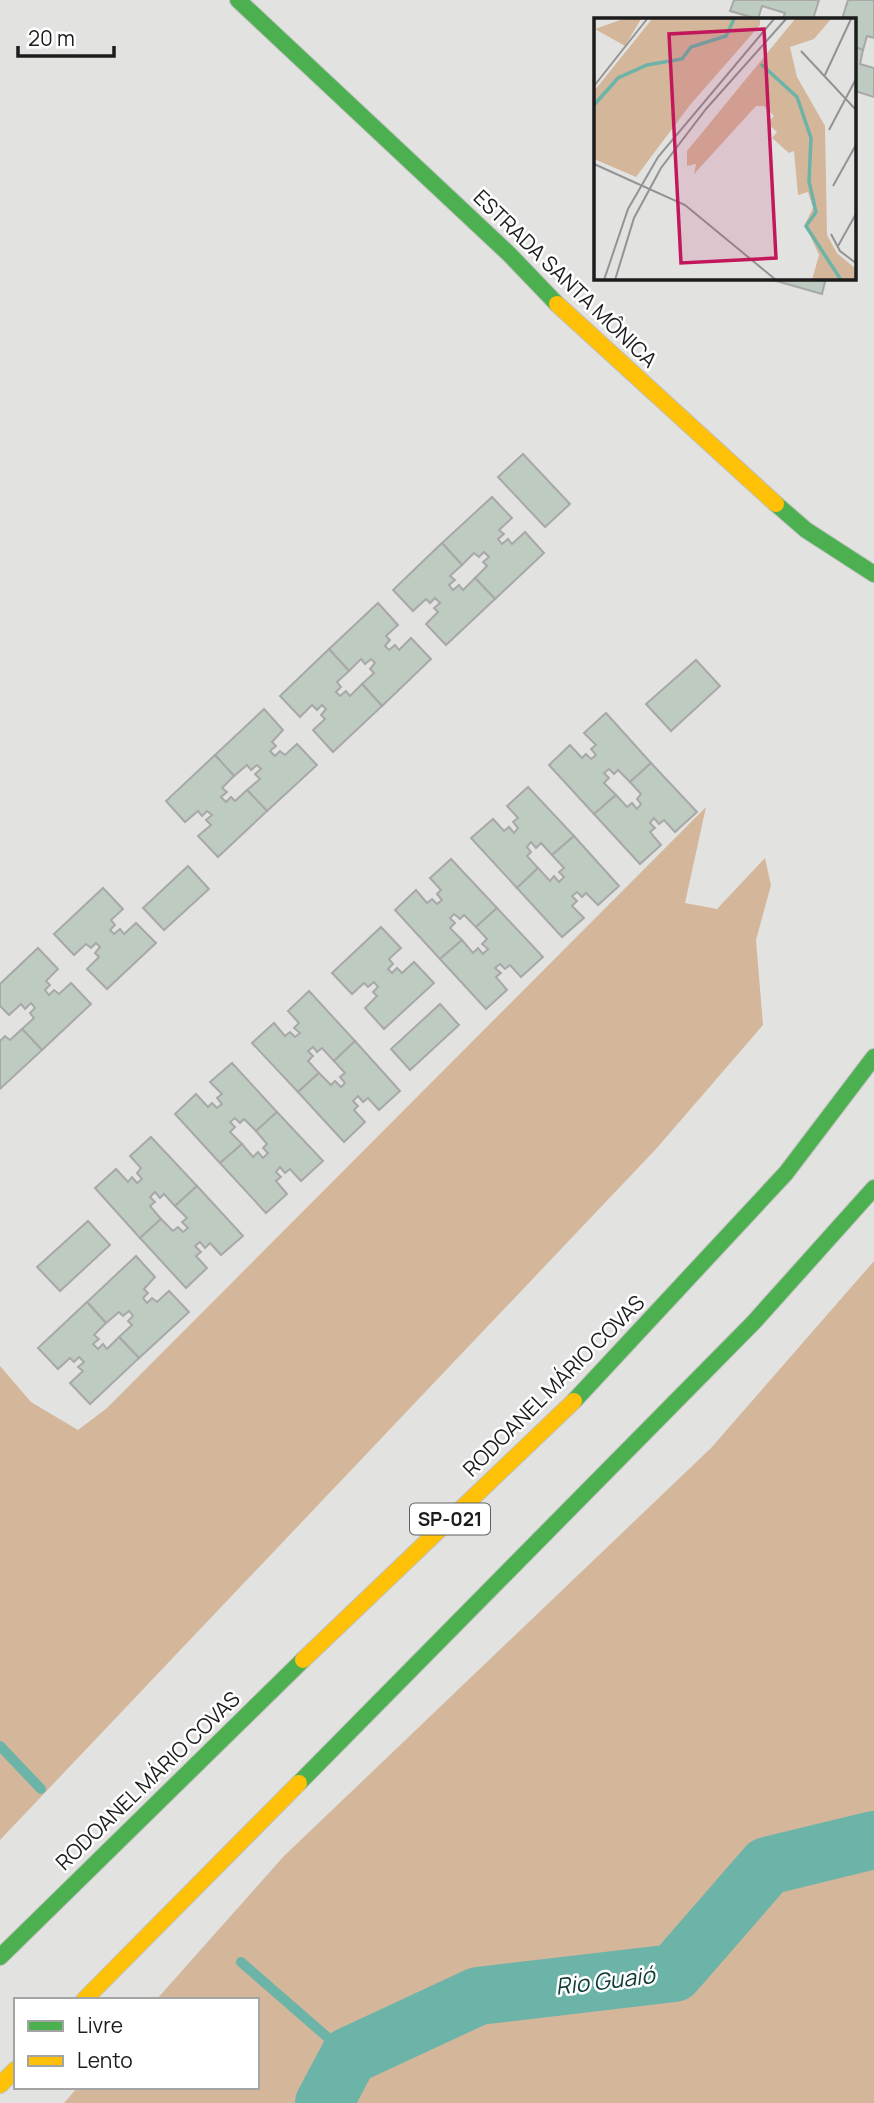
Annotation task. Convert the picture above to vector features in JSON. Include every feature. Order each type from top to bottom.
[{"type":"main road","name":"ESTRADA SANTA MÔNICA","points":[[238,0],[509,254],[575,322],[710,446],[806,530],[874,574]]},
{"type":"main road","name":"RODOANEL MÁRIO COVAS","points":[[0,1957],[165,1792],[571,1404],[786,1173],[874,1057]]},
{"type":"main road","points":[[86,1998],[754,1322],[874,1188]]},
{"type":"main road","points":[[0,2085],[14,2071]]},
{"type":"shaded area","points":[[706,807],[685,903],[717,909],[765,858],[771,885],[756,940],[763,1025],[656,1149],[0,1840],[0,1366],[31,1402],[78,1430],[107,1408]]},
{"type":"shaded area","points":[[874,1261],[874,2103],[64,2103],[76,2089],[259,2089],[259,1998],[158,1998],[284,1856],[711,1448]]},
{"type":"building","points":[[734,0],[819,0],[813,18],[783,18],[785,13],[762,6],[758,18],[730,11]]},
{"type":"building","points":[[848,0],[874,0],[874,38],[867,36],[863,50],[856,47],[856,18],[842,18]]},
{"type":"building","points":[[856,47],[863,50],[860,64],[874,68],[874,97],[856,91]]},
{"type":"building","points":[[773,280],[826,280],[822,294]]},
{"type":"building","points":[[523,454],[570,504],[545,527],[498,477]]},
{"type":"building","points":[[492,497],[512,518],[499,530],[504,534],[498,539],[502,544],[508,539],[512,544],[525,532],[544,553],[495,599],[475,578],[487,566],[483,562],[489,557],[484,552],[479,557],[474,553],[462,565],[442,543]]},
{"type":"building","points":[[442,543],[462,565],[450,576],[455,580],[449,585],[453,590],[459,585],[463,590],[475,578],[495,599],[446,645],[426,624],[438,612],[434,608],[440,603],[435,598],[430,603],[426,599],[413,611],[393,590]]},
{"type":"building","points":[[378,603],[398,625],[386,636],[390,640],[385,646],[389,650],[395,645],[399,650],[411,638],[431,659],[382,706],[362,684],[374,673],[370,669],[375,663],[371,659],[365,664],[361,659],[349,671],[329,649]]},
{"type":"building","points":[[329,649],[349,671],[337,682],[341,687],[336,692],[340,696],[346,691],[350,696],[362,684],[382,706],[333,752],[313,730],[325,719],[321,715],[326,709],[322,705],[317,710],[312,705],[300,717],[280,696]]},
{"type":"building","points":[[696,660],[720,686],[671,731],[646,704]]},
{"type":"building","points":[[264,709],[283,730],[272,742],[276,746],[270,751],[275,756],[280,751],[285,755],[297,744],[317,765],[267,811],[247,790],[260,779],[255,774],[261,769],[257,765],[251,770],[247,765],[234,776],[215,755]]},
{"type":"building","points":[[606,713],[651,763],[630,782],[618,770],[614,774],[609,769],[604,773],[609,778],[604,783],[616,795],[594,814],[549,765],[570,745],[582,758],[586,754],[591,759],[596,755],[591,749],[596,745],[584,733]]},
{"type":"building","points":[[215,755],[234,776],[222,788],[227,792],[221,797],[226,802],[231,797],[235,801],[247,790],[267,811],[218,857],[198,836],[211,825],[206,820],[212,815],[207,811],[202,816],[198,811],[185,822],[166,801]]},
{"type":"building","points":[[651,763],[697,812],[675,832],[664,820],[659,824],[654,818],[650,823],[655,828],[650,832],[661,845],[640,864],[594,814],[616,795],[627,807],[632,803],[637,809],[641,804],[637,799],[641,794],[630,782]]},
{"type":"building","points":[[528,787],[574,836],[552,855],[541,843],[536,848],[531,842],[527,847],[531,852],[527,856],[538,868],[517,888],[471,838],[493,819],[504,831],[509,827],[514,833],[518,828],[513,822],[518,818],[507,806]]},
{"type":"building","points":[[574,836],[619,886],[598,905],[586,893],[582,897],[577,892],[572,896],[577,901],[572,906],[584,918],[562,937],[517,888],[538,868],[550,881],[554,876],[559,882],[564,877],[559,872],[564,868],[552,855]]},
{"type":"building","points":[[451,859],[497,908],[476,927],[464,915],[460,919],[454,914],[450,918],[455,923],[450,928],[462,940],[440,959],[395,910],[416,890],[427,903],[432,899],[437,904],[442,900],[437,894],[441,890],[430,878]]},
{"type":"building","points":[[188,866],[209,889],[164,930],[143,908]]},
{"type":"building","points":[[103,888],[123,909],[111,920],[115,925],[110,930],[114,934],[120,929],[124,934],[136,923],[156,943],[107,989],[87,969],[99,957],[95,953],[100,947],[96,943],[91,948],[86,944],[74,955],[54,934]]},
{"type":"building","points":[[497,908],[543,957],[521,977],[510,965],[505,969],[500,964],[495,968],[501,973],[496,977],[507,990],[486,1009],[440,959],[462,940],[473,953],[478,948],[483,954],[488,949],[482,944],[487,939],[476,927]]},
{"type":"building","points":[[381,927],[401,948],[389,959],[393,964],[388,969],[392,973],[397,968],[402,973],[414,962],[434,983],[384,1029],[365,1008],[377,996],[373,992],[378,987],[374,982],[368,987],[364,983],[352,994],[332,973]]},
{"type":"building","points":[[38,948],[58,969],[46,981],[50,985],[45,990],[49,995],[54,990],[59,994],[71,983],[91,1004],[42,1050],[22,1029],[34,1018],[30,1013],[35,1008],[31,1003],[25,1009],[21,1004],[9,1015],[0,1006],[0,984]]},
{"type":"building","points":[[309,991],[355,1041],[334,1061],[322,1048],[317,1052],[313,1047],[308,1051],[313,1056],[308,1061],[319,1073],[298,1092],[252,1043],[274,1023],[285,1036],[290,1032],[295,1037],[300,1033],[294,1028],[299,1023],[288,1011]]},
{"type":"building","points":[[440,1004],[459,1025],[410,1070],[391,1049]]},
{"type":"building","points":[[22,1029],[42,1050],[0,1089],[0,1041],[5,1036],[10,1040]]},
{"type":"building","points":[[355,1041],[400,1091],[379,1110],[368,1098],[363,1102],[358,1096],[353,1101],[358,1106],[354,1110],[365,1122],[344,1142],[298,1092],[319,1073],[331,1085],[335,1081],[341,1087],[345,1083],[340,1077],[345,1073],[334,1061]]},
{"type":"building","points":[[232,1063],[277,1112],[256,1131],[244,1119],[240,1123],[235,1118],[230,1122],[235,1127],[230,1132],[242,1144],[220,1163],[175,1114],[196,1094],[208,1107],[212,1103],[217,1108],[222,1104],[217,1098],[222,1094],[210,1082]]},
{"type":"building","points":[[277,1112],[323,1161],[301,1181],[290,1169],[285,1173],[280,1167],[276,1172],[281,1177],[276,1181],[287,1194],[266,1213],[220,1163],[242,1144],[253,1157],[258,1152],[263,1158],[268,1153],[263,1148],[267,1144],[256,1131]]},
{"type":"building","points":[[151,1137],[197,1186],[175,1206],[164,1194],[160,1198],[155,1192],[150,1197],[155,1202],[150,1206],[161,1219],[140,1238],[95,1188],[116,1169],[128,1182],[132,1177],[137,1183],[142,1179],[137,1173],[141,1168],[130,1156]]},
{"type":"building","points":[[197,1186],[243,1236],[221,1255],[210,1243],[205,1248],[200,1242],[195,1246],[201,1252],[196,1256],[207,1268],[186,1288],[140,1238],[161,1219],[173,1231],[178,1227],[183,1232],[188,1228],[182,1222],[187,1218],[175,1206]]},
{"type":"building","points":[[88,1221],[110,1245],[60,1291],[37,1267]]},
{"type":"building","points":[[136,1256],[155,1277],[144,1289],[148,1293],[143,1298],[147,1303],[152,1298],[157,1302],[169,1291],[189,1312],[139,1358],[119,1337],[132,1325],[128,1321],[133,1316],[129,1311],[123,1316],[119,1312],[106,1323],[87,1302]]},
{"type":"building","points":[[87,1302],[106,1323],[94,1335],[99,1339],[93,1344],[98,1349],[103,1344],[107,1349],[119,1337],[139,1358],[90,1404],[70,1383],[83,1371],[78,1367],[84,1362],[79,1357],[74,1362],[70,1358],[58,1369],[38,1348]]},
{"type":"waterway","points":[[0,1746],[41,1789]]},
{"type":"waterway","name":"Rio Guaió","points":[[324,2103],[349,2056],[478,1996],[674,1973],[767,1866],[874,1840]]},
{"type":"waterway","points":[[241,1962],[349,2056]]},
{"type":"traffic: fast","points":[[238,0],[509,254],[557,304]]},
{"type":"traffic: fast","points":[[776,504],[806,530],[874,574]]},
{"type":"traffic: fast","points":[[574,1401],[786,1173],[874,1057]]},
{"type":"traffic: fast","points":[[299,1783],[754,1322],[874,1188]]},
{"type":"traffic: fast","points":[[0,1957],[303,1660]]},
{"type":"traffic: slow","points":[[557,304],[776,504]]},
{"type":"traffic: slow","points":[[303,1660],[574,1401]]},
{"type":"traffic: slow","points":[[86,1998],[299,1783]]},
{"type":"traffic: slow","points":[[0,2085],[14,2071]]}]
